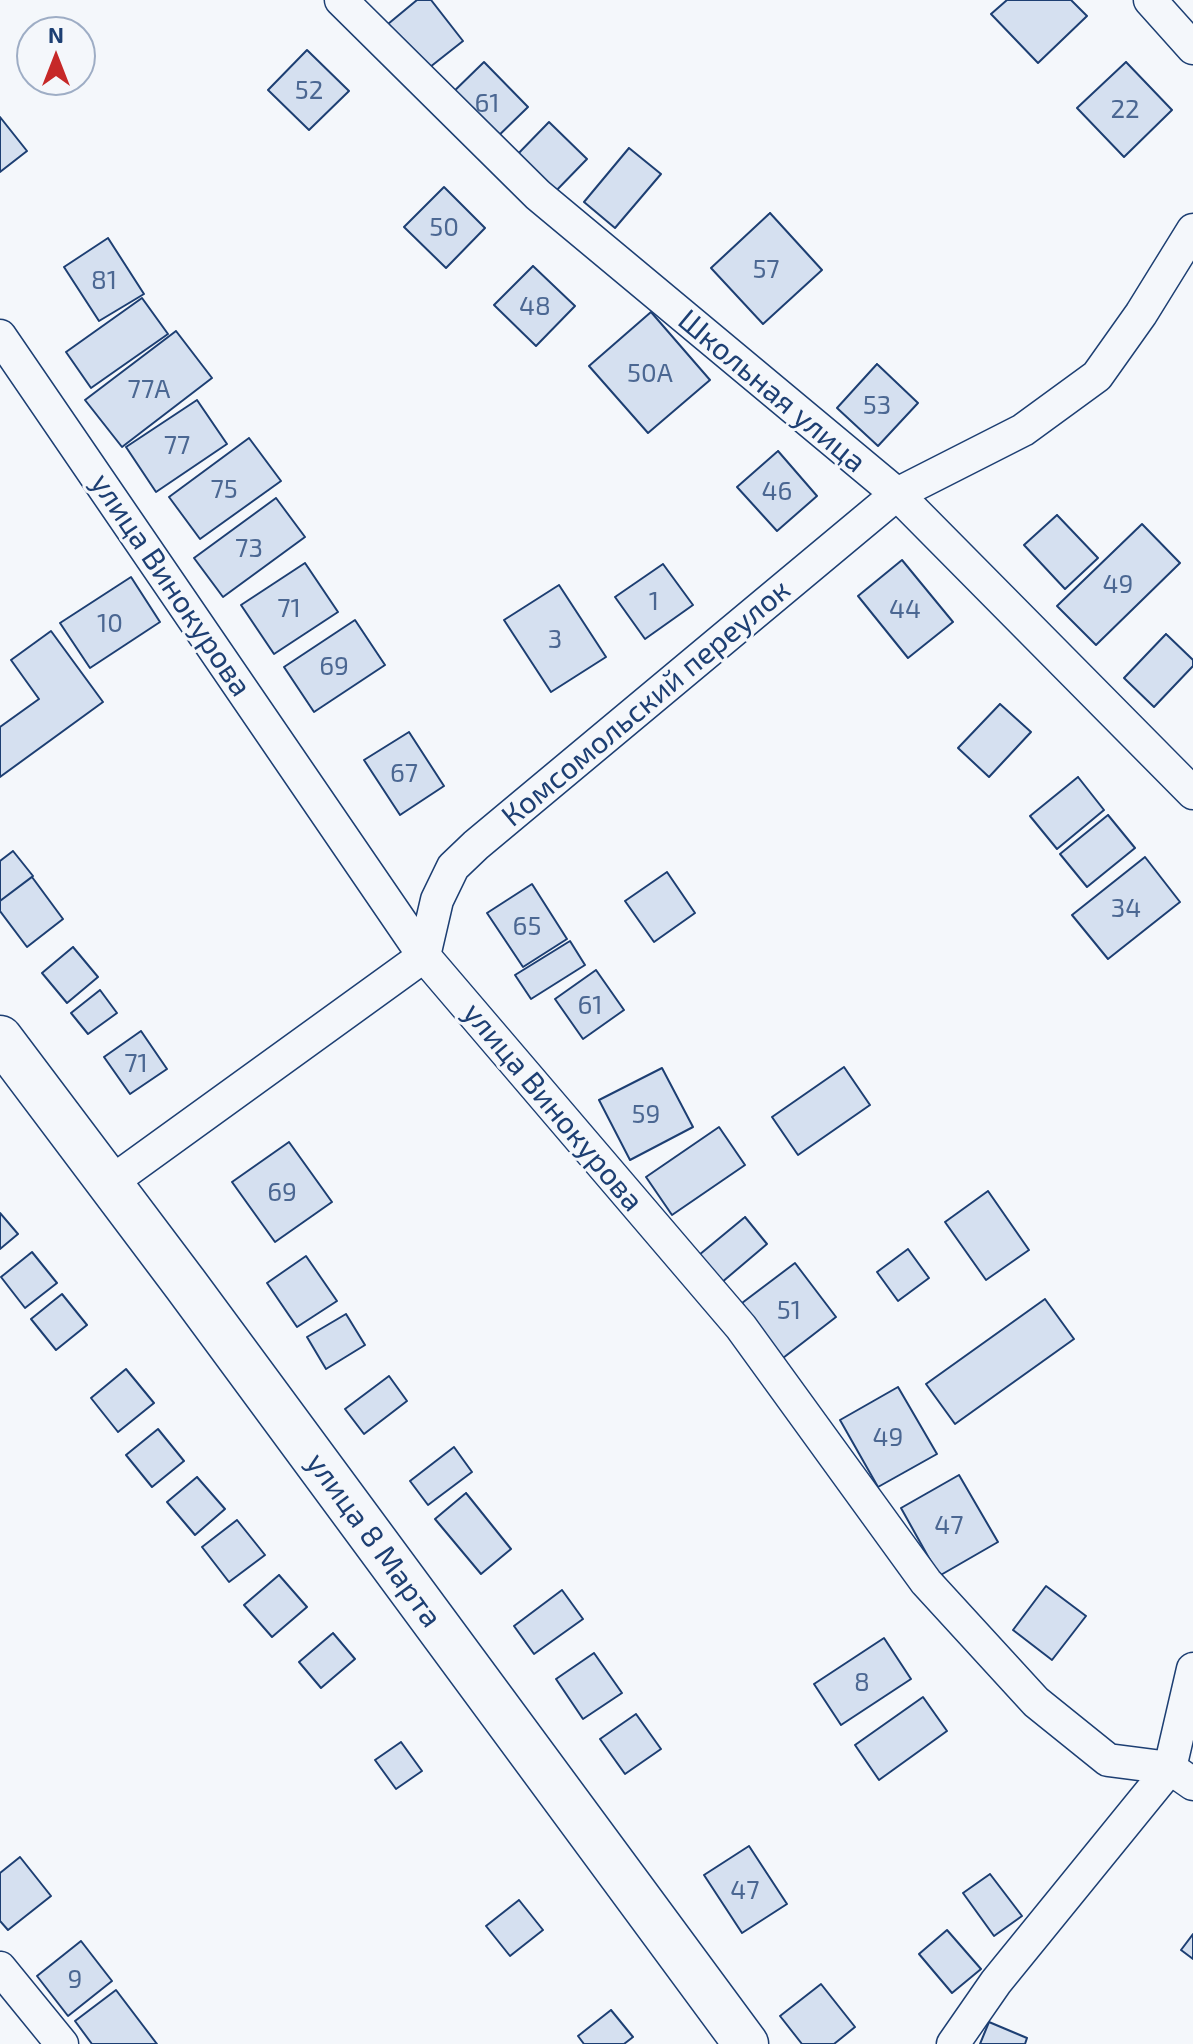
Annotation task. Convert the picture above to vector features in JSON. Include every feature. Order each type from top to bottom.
[{"type":"main road","name":"улица 8 Марта","points":[[0,1038],[746,2044]]},
{"type":"street","name":"Школьная улица","points":[[341,0],[538,195],[897,494],[1193,793]]},
{"type":"street","points":[[1150,0],[1193,48]]},
{"type":"street","name":"Комсомольский переулок","points":[[424,956],[437,900],[453,867],[476,845],[897,494],[1023,430],[1097,376],[1141,314],[1193,230]]},
{"type":"street","name":"улица Винокурова","points":[[0,336],[424,956],[741,1327],[926,1582],[1036,1702],[1108,1760],[1182,1776]]},
{"type":"street","points":[[110,1183],[424,956]]},
{"type":"street","points":[[953,2044],[996,1982],[1182,1776],[1193,1669]]},
{"type":"street","points":[[0,1968],[62,2044]]},
{"type":"building","points":[[417,0],[431,0],[463,41],[425,71],[388,24]]},
{"type":"building","points":[[1007,0],[1071,0],[1087,16],[1038,63],[991,14]]},
{"type":"building","points":[[307,50],[349,91],[309,130],[268,90]]},
{"type":"building","points":[[484,62],[528,107],[490,144],[446,99]]},
{"type":"building","points":[[1126,62],[1172,110],[1124,157],[1077,108]]},
{"type":"building","points":[[0,117],[27,151],[0,172]]},
{"type":"building","points":[[549,122],[587,159],[551,196],[513,159]]},
{"type":"building","points":[[629,148],[661,174],[615,228],[584,202]]},
{"type":"building","points":[[444,187],[485,228],[446,268],[404,227]]},
{"type":"building","points":[[770,213],[822,270],[763,324],[711,268]]},
{"type":"building","points":[[108,238],[144,294],[99,321],[64,267]]},
{"type":"building","points":[[533,266],[575,306],[536,346],[494,305]]},
{"type":"building","points":[[142,298],[168,334],[91,388],[66,352]]},
{"type":"building","points":[[651,312],[710,380],[648,433],[589,366]]},
{"type":"building","points":[[176,331],[212,378],[122,447],[85,400]]},
{"type":"building","points":[[877,364],[918,403],[878,446],[837,408]]},
{"type":"building","points":[[197,400],[227,444],[156,492],[126,447]]},
{"type":"building","points":[[249,438],[281,481],[200,539],[169,497]]},
{"type":"building","points":[[778,451],[817,496],[777,531],[737,487]]},
{"type":"building","points":[[276,498],[305,537],[223,597],[194,558]]},
{"type":"building","points":[[1057,515],[1098,558],[1065,589],[1024,545]]},
{"type":"building","points":[[1142,524],[1180,563],[1096,645],[1057,606]]},
{"type":"building","points":[[902,560],[953,622],[908,658],[858,596]]},
{"type":"building","points":[[305,563],[338,612],[274,654],[241,605]]},
{"type":"building","points":[[663,564],[693,605],[645,639],[615,597]]},
{"type":"building","points":[[131,577],[160,622],[90,668],[60,623]]},
{"type":"building","points":[[559,585],[606,657],[551,692],[504,620]]},
{"type":"building","points":[[355,620],[385,665],[314,712],[284,667]]},
{"type":"building","points":[[51,631],[103,702],[0,777],[0,727],[39,699],[11,660]]},
{"type":"building","points":[[1166,634],[1193,660],[1193,666],[1154,707],[1124,678]]},
{"type":"building","points":[[1000,704],[1031,732],[989,777],[958,748]]},
{"type":"building","points":[[409,732],[444,786],[400,815],[364,760]]},
{"type":"building","points":[[1078,777],[1104,810],[1057,849],[1030,816]]},
{"type":"building","points":[[1108,815],[1135,848],[1087,887],[1060,854]]},
{"type":"building","points":[[13,851],[33,876],[0,901],[0,861]]},
{"type":"building","points":[[1145,857],[1180,902],[1108,959],[1072,915]]},
{"type":"building","points":[[667,872],[695,913],[654,942],[625,901]]},
{"type":"building","points":[[32,877],[63,919],[27,947],[0,911],[0,901]]},
{"type":"building","points":[[532,884],[567,939],[523,967],[487,913]]},
{"type":"building","points":[[570,941],[585,965],[531,999],[515,975]]},
{"type":"building","points":[[73,947],[98,977],[67,1003],[42,973]]},
{"type":"building","points":[[596,970],[624,1010],[583,1039],[555,999]]},
{"type":"building","points":[[100,990],[117,1013],[88,1034],[71,1013]]},
{"type":"building","points":[[141,1031],[167,1069],[130,1094],[104,1057]]},
{"type":"building","points":[[844,1067],[870,1105],[798,1155],[772,1117]]},
{"type":"building","points":[[662,1068],[693,1127],[630,1160],[599,1100]]},
{"type":"building","points":[[719,1127],[745,1165],[672,1215],[646,1177]]},
{"type":"building","points":[[289,1142],[332,1202],[275,1242],[232,1182]]},
{"type":"building","points":[[988,1191],[1029,1250],[986,1280],[945,1222]]},
{"type":"building","points":[[0,1213],[18,1234],[0,1249]]},
{"type":"building","points":[[745,1217],[767,1244],[721,1283],[699,1255]]},
{"type":"building","points":[[908,1249],[929,1278],[898,1301],[877,1272]]},
{"type":"building","points":[[32,1252],[57,1283],[25,1308],[1,1277]]},
{"type":"building","points":[[306,1256],[337,1301],[297,1327],[267,1283]]},
{"type":"building","points":[[795,1263],[836,1317],[783,1358],[742,1303]]},
{"type":"building","points":[[62,1294],[87,1325],[56,1350],[31,1319]]},
{"type":"building","points":[[1045,1299],[1074,1339],[955,1424],[926,1384]]},
{"type":"building","points":[[346,1314],[365,1345],[326,1369],[307,1337]]},
{"type":"building","points":[[126,1369],[154,1403],[118,1432],[91,1398]]},
{"type":"building","points":[[389,1376],[407,1401],[364,1434],[345,1409]]},
{"type":"building","points":[[898,1387],[937,1454],[878,1487],[840,1420]]},
{"type":"building","points":[[158,1429],[184,1461],[152,1487],[126,1455]]},
{"type":"building","points":[[454,1447],[472,1472],[428,1505],[410,1481]]},
{"type":"building","points":[[959,1475],[998,1542],[939,1576],[901,1508]]},
{"type":"building","points":[[197,1477],[225,1509],[195,1535],[167,1502]]},
{"type":"building","points":[[466,1493],[511,1549],[481,1574],[435,1519]]},
{"type":"building","points":[[237,1520],[265,1555],[229,1582],[202,1547]]},
{"type":"building","points":[[279,1575],[307,1607],[272,1637],[244,1605]]},
{"type":"building","points":[[1046,1586],[1086,1616],[1052,1660],[1013,1630]]},
{"type":"building","points":[[562,1590],[583,1619],[534,1654],[514,1626]]},
{"type":"building","points":[[333,1633],[355,1659],[321,1688],[299,1662]]},
{"type":"building","points":[[884,1638],[911,1679],[841,1725],[814,1684]]},
{"type":"building","points":[[594,1653],[622,1693],[583,1719],[556,1679]]},
{"type":"building","points":[[923,1697],[947,1731],[879,1780],[855,1745]]},
{"type":"building","points":[[636,1714],[661,1749],[625,1774],[600,1739]]},
{"type":"building","points":[[401,1742],[422,1771],[396,1789],[375,1760]]},
{"type":"building","points":[[749,1846],[787,1904],[742,1933],[704,1875]]},
{"type":"building","points":[[20,1857],[51,1896],[8,1930],[0,1921],[0,1873]]},
{"type":"building","points":[[990,1874],[1022,1916],[994,1936],[963,1893]]},
{"type":"building","points":[[519,1900],[543,1930],[510,1956],[486,1926]]},
{"type":"building","points":[[947,1930],[981,1969],[952,1993],[919,1954]]},
{"type":"building","points":[[1193,1934],[1193,1959],[1181,1950]]},
{"type":"building","points":[[81,1941],[112,1981],[68,2016],[37,1976]]},
{"type":"building","points":[[821,1984],[855,2027],[834,2044],[802,2044],[780,2016]]},
{"type":"building","points":[[116,1990],[157,2044],[92,2044],[75,2021]]},
{"type":"building","points":[[611,2010],[633,2037],[624,2044],[584,2044],[578,2036]]},
{"type":"building","points":[[989,2022],[1027,2038],[1025,2044],[980,2044]]}]
